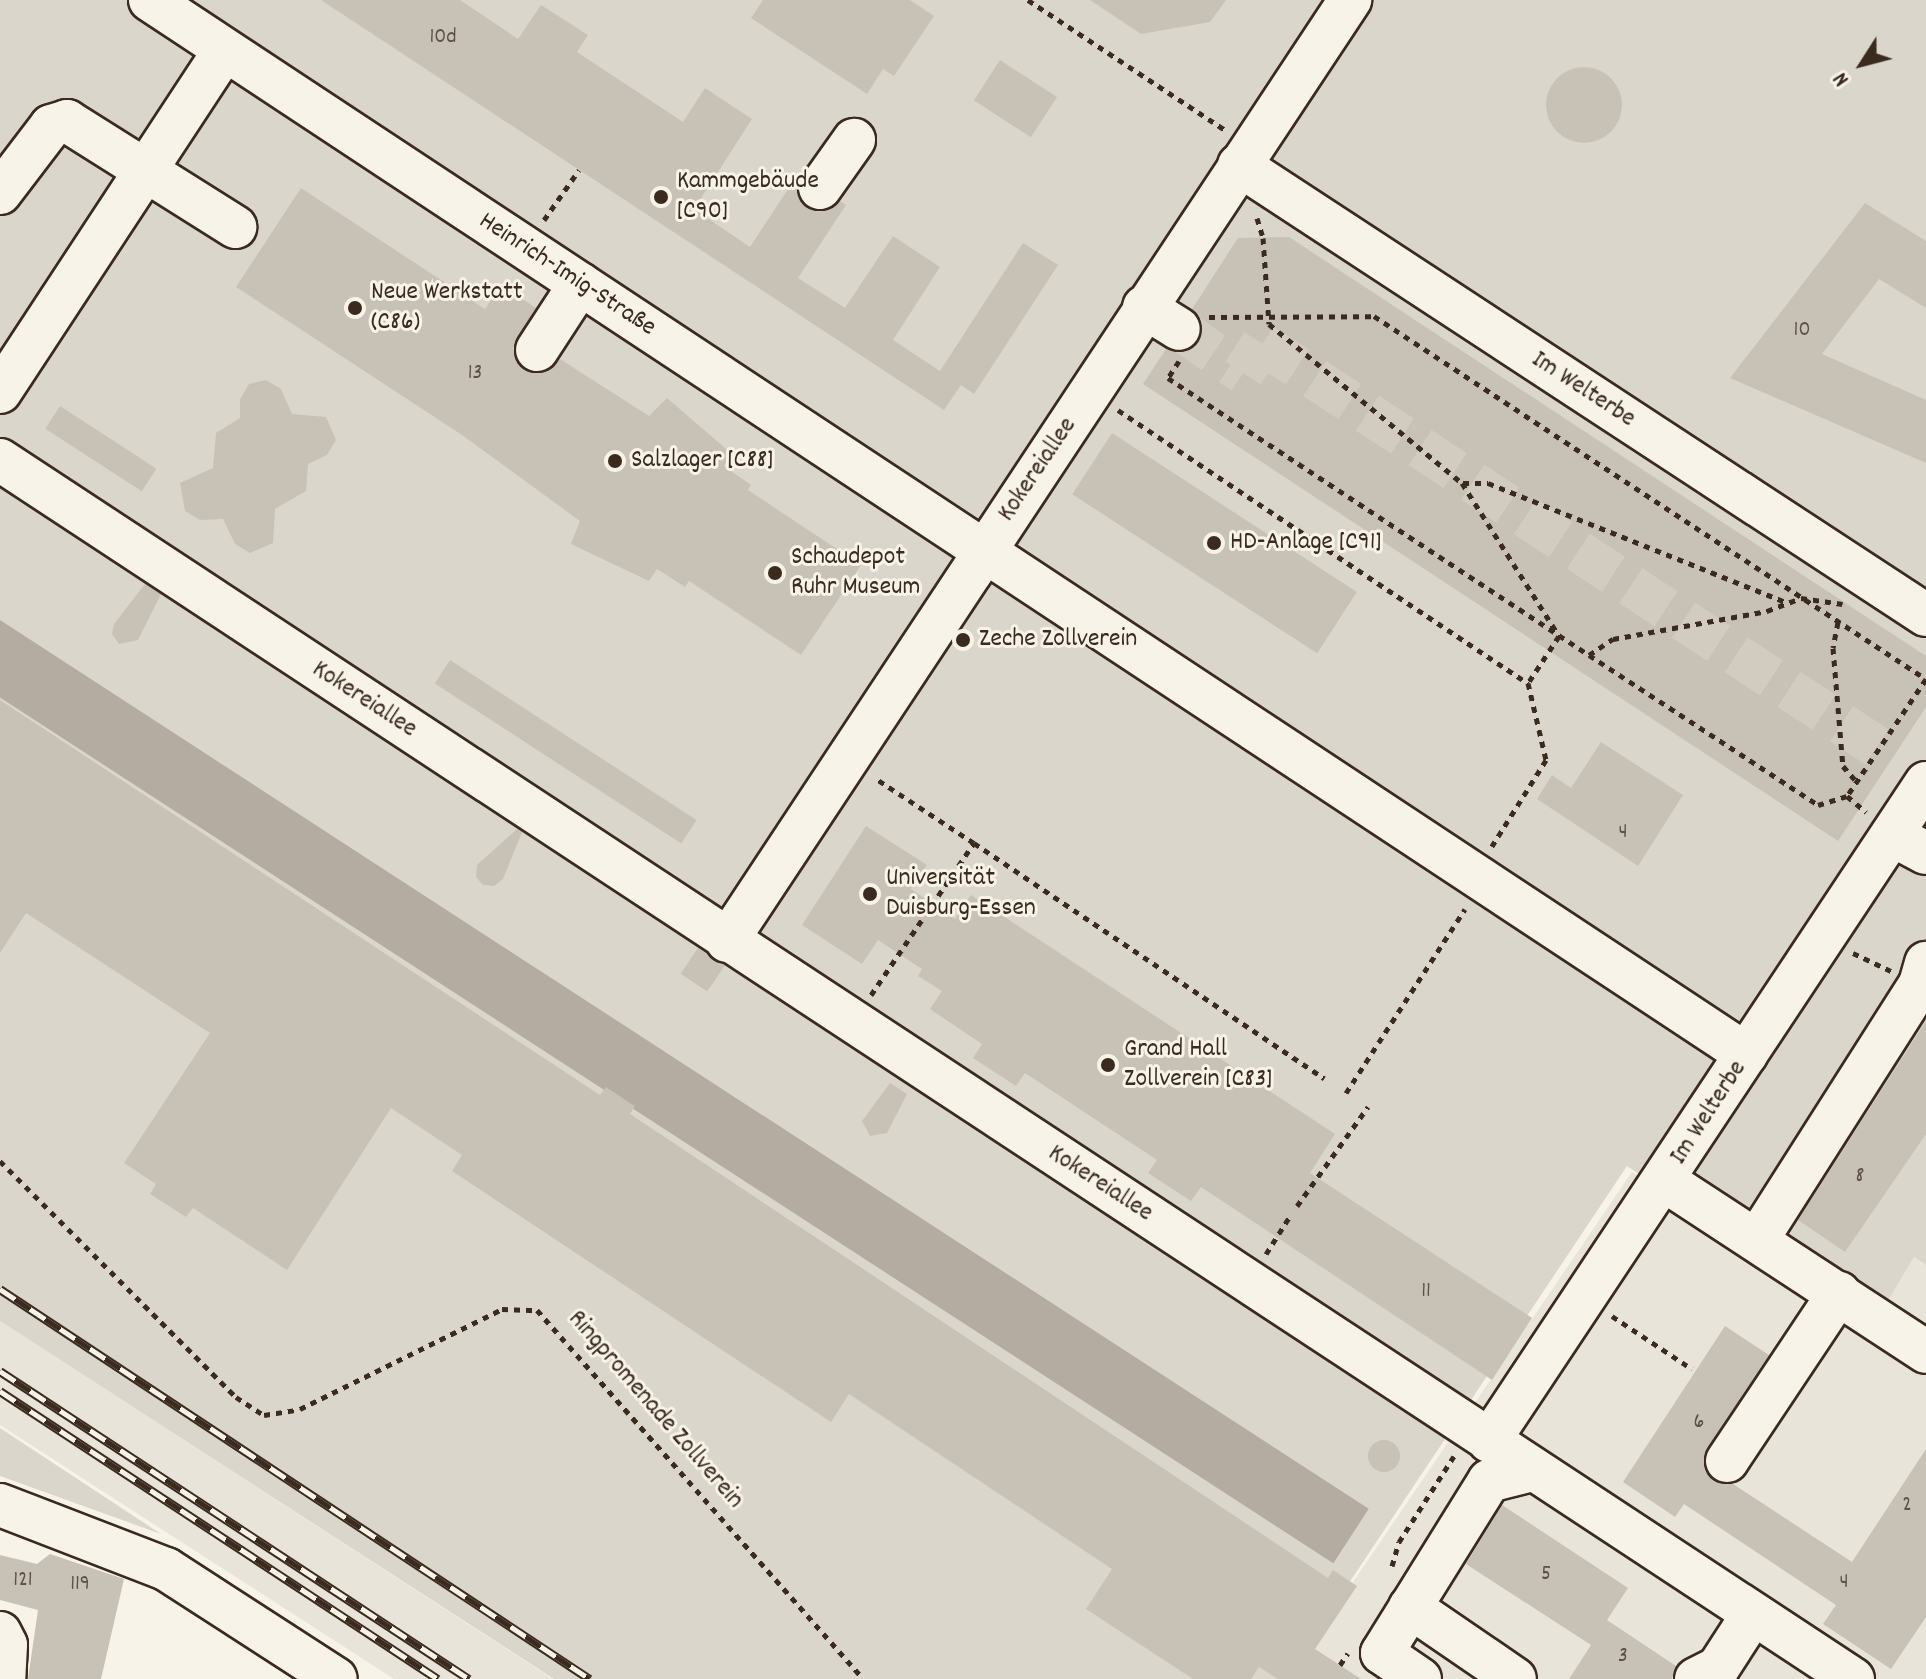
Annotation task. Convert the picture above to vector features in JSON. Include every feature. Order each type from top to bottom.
[{"type":"street","name":"Heinrich-Imig-Straße","points":[[150,0],[1746,1054]]},
{"type":"street","name":"Kokereiallee","points":[[727,941],[1350,0]]},
{"type":"street","points":[[0,392],[225,50]]},
{"type":"street","points":[[0,193],[51,126],[67,121],[235,227]]},
{"type":"street","points":[[820,188],[854,140]]},
{"type":"street","name":"Im Welterbe","points":[[1245,156],[1926,615]]},
{"type":"street","points":[[537,350],[580,284]]},
{"type":"street","points":[[1144,307],[1187,337]]},
{"type":"street","name":"Kokereiallee","points":[[0,460],[853,1023],[1497,1455]]},
{"type":"street","name":"Im Welterbe","points":[[1420,1679],[1382,1653],[1588,1300],[1823,939],[1886,826],[1926,783]]},
{"type":"street","points":[[1757,1240],[1923,974]]},
{"type":"street","points":[[1665,1181],[1926,1352]]},
{"type":"street","points":[[1727,1461],[1839,1293]]},
{"type":"street","points":[[1497,1455],[1745,1626],[1851,1679]]},
{"type":"street","points":[[0,1505],[166,1569],[336,1679]]},
{"type":"street","points":[[1410,1607],[1515,1679]]},
{"type":"street","points":[[1696,1679],[1718,1668],[1745,1626]]},
{"type":"street","points":[[0,1633],[6,1645],[4,1679]]},
{"type":"path","points":[[1028,0],[1245,156]]},
{"type":"path","points":[[525,248],[579,170]]},
{"type":"path","points":[[1263,238],[1269,324],[1462,483],[1559,636]]},
{"type":"path","points":[[1374,316],[1926,679],[1847,796],[1818,805],[1168,378],[1187,337],[1207,317],[1374,316]]},
{"type":"path","points":[[1090,392],[1528,683],[1546,760],[1479,877],[1346,1093]]},
{"type":"path","points":[[1462,483],[1488,483],[1786,603]]},
{"type":"path","points":[[1589,655],[1613,639],[1801,598],[1847,605]]},
{"type":"path","points":[[1838,622],[1833,648],[1843,766],[1856,781]]},
{"type":"path","points":[[1528,683],[1559,636]]},
{"type":"path","points":[[846,760],[1324,1078]]},
{"type":"path","points":[[1847,796],[1886,826]]},
{"type":"path","points":[[853,1023],[974,843]]},
{"type":"path","points":[[1823,939],[1923,974]]},
{"type":"path","points":[[1297,1206],[1368,1107]]},
{"type":"path","name":"Ringpromenade Zollverein","points":[[0,1161],[236,1397],[264,1415],[300,1409],[502,1309],[537,1310],[863,1679]]},
{"type":"path","points":[[1588,1300],[1692,1369]]},
{"type":"shaded area","name":"Zeche Zollverein","points":[[0,0],[1926,0],[1926,1265],[1914,1257],[1871,1329],[1627,1166],[1285,1679],[554,1679],[0,1321]]},
{"type":"shaded area","points":[[0,620],[1369,1509],[1333,1563],[0,698]]},
{"type":"shaded area","points":[[1632,1172],[1871,1329],[1914,1257],[1926,1265],[1926,1679],[1287,1679]]},
{"type":"shaded area","points":[[0,1321],[553,1679],[394,1679],[0,1425]]},
{"type":"shaded area","points":[[0,1428],[161,1534],[0,1476]]},
{"type":"building","name":"Kammgebäude [C90]","points":[[321,0],[460,0],[518,39],[541,5],[588,35],[577,52],[683,122],[705,88],[752,119],[694,209],[750,247],[798,174],[798,197],[807,208],[819,212],[840,201],[846,205],[798,278],[845,308],[893,236],[940,267],[893,340],[940,371],[1023,243],[1058,265],[974,394],[961,385],[944,410]]},
{"type":"building","points":[[763,0],[910,0],[934,16],[894,76],[883,69],[867,94],[751,18]]},
{"type":"building","points":[[1090,0],[1226,0],[1210,22],[1141,34]]},
{"type":"building","points":[[1000,60],[1057,97],[1031,137],[974,100]]},
{"type":"building","points":[[1584,67],[1598,70],[1611,78],[1619,91],[1622,105],[1619,119],[1611,132],[1598,140],[1584,143],[1570,140],[1557,132],[1549,119],[1546,105],[1549,91],[1557,78],[1570,70]]},
{"type":"building","points":[[301,188],[485,309],[501,285],[536,308],[513,348],[523,370],[547,372],[560,359],[649,416],[667,398],[732,454],[724,466],[751,485],[748,490],[861,565],[801,655],[689,581],[685,587],[657,569],[649,581],[571,544],[580,521],[462,435],[236,287]]},
{"type":"building","points":[[1865,203],[1926,241],[1926,308],[1879,279],[1822,354],[1926,400],[1926,463],[1730,378]]},
{"type":"building","points":[[1289,237],[1926,656],[1926,707],[1838,841],[1143,384],[1166,349],[1179,353],[1199,342],[1203,329],[1192,309],[1238,238]]},
{"type":"building","points":[[266,380],[281,389],[292,414],[326,417],[336,440],[327,455],[308,464],[306,491],[275,509],[273,543],[250,553],[235,544],[223,519],[200,520],[185,511],[180,483],[213,468],[216,433],[240,418],[240,399],[249,384]]},
{"type":"building","points":[[60,406],[156,469],[142,491],[45,429]]},
{"type":"building","name":"HD-Anlage [C91]","points":[[1112,433],[1357,592],[1317,653],[1072,494]]},
{"type":"building","points":[[145,584],[161,594],[138,640],[119,644],[112,634],[114,624]]},
{"type":"building","points":[[450,660],[697,820],[681,844],[435,683]]},
{"type":"building","points":[[0,700],[600,1095],[606,1087],[635,1106],[630,1114],[1328,1578],[1333,1570],[1357,1586],[1315,1649],[1361,1679],[1278,1679],[1259,1667],[1251,1679],[1193,1679],[1086,1609],[1112,1569],[849,1394],[831,1422],[452,1171],[462,1155],[391,1108],[287,1270],[193,1208],[186,1217],[150,1194],[156,1184],[124,1163],[210,1033],[26,913],[0,953]]},
{"type":"building","points":[[1601,742],[1683,795],[1638,866],[1537,799],[1552,775],[1571,788]]},
{"type":"building","name":"Grand Hall Zollverein [C83]","points":[[866,826],[927,865],[911,889],[955,919],[971,895],[1335,1134],[1310,1173],[1532,1318],[1492,1380],[1201,1187],[1191,1201],[1148,1173],[1157,1160],[1025,1073],[1016,1086],[973,1058],[982,1044],[930,1009],[942,991],[918,976],[922,969],[878,940],[862,964],[802,925]]},
{"type":"building","points":[[517,829],[522,832],[503,879],[494,886],[483,885],[476,877],[477,865]]},
{"type":"building","points":[[698,948],[725,966],[707,992],[681,974]]},
{"type":"building","points":[[1926,1021],[1926,1134],[1845,1252],[1798,1220]]},
{"type":"building","points":[[890,1083],[907,1094],[887,1133],[870,1136],[862,1121]]},
{"type":"building","points":[[1725,1326],[1769,1355],[1707,1448],[1705,1471],[1714,1481],[1733,1484],[1852,1562],[1926,1449],[1926,1617],[1891,1669],[1823,1624],[1836,1605],[1684,1504],[1675,1517],[1623,1482]]},
{"type":"building","points":[[1384,1440],[1395,1445],[1400,1456],[1395,1467],[1384,1472],[1373,1467],[1368,1456],[1373,1445]]},
{"type":"building","points":[[1502,1505],[1628,1588],[1607,1620],[1676,1666],[1672,1679],[1569,1679],[1591,1645],[1466,1564]]},
{"type":"building","points":[[50,1554],[124,1579],[101,1679],[28,1679],[38,1610],[0,1600],[0,1555],[37,1564]]},
{"type":"tunnel","points":[[1179,329],[1243,373],[1262,344],[1886,753]]},
{"type":"railway","points":[[0,1289],[590,1679]]},
{"type":"railway","points":[[0,1371],[469,1679]]},
{"type":"railway","points":[[0,1391],[438,1679]]},
{"type":"place","name":"Kammgebäude [C90]","points":[[661,197]]},
{"type":"place","name":"Neue Werkstatt (C86)","points":[[355,308]]},
{"type":"place","name":"Salzlager [C88]","points":[[615,461]]},
{"type":"place","name":"HD-Anlage [C91]","points":[[1214,543]]},
{"type":"place","name":"Schaudepot Ruhr Museum","points":[[775,573]]},
{"type":"place","name":"Zeche Zollverein","points":[[963,640]]},
{"type":"place","name":"Universität Duisburg-Essen","points":[[870,894]]},
{"type":"place","name":"Grand Hall Zollverein [C83]","points":[[1108,1065]]}]
